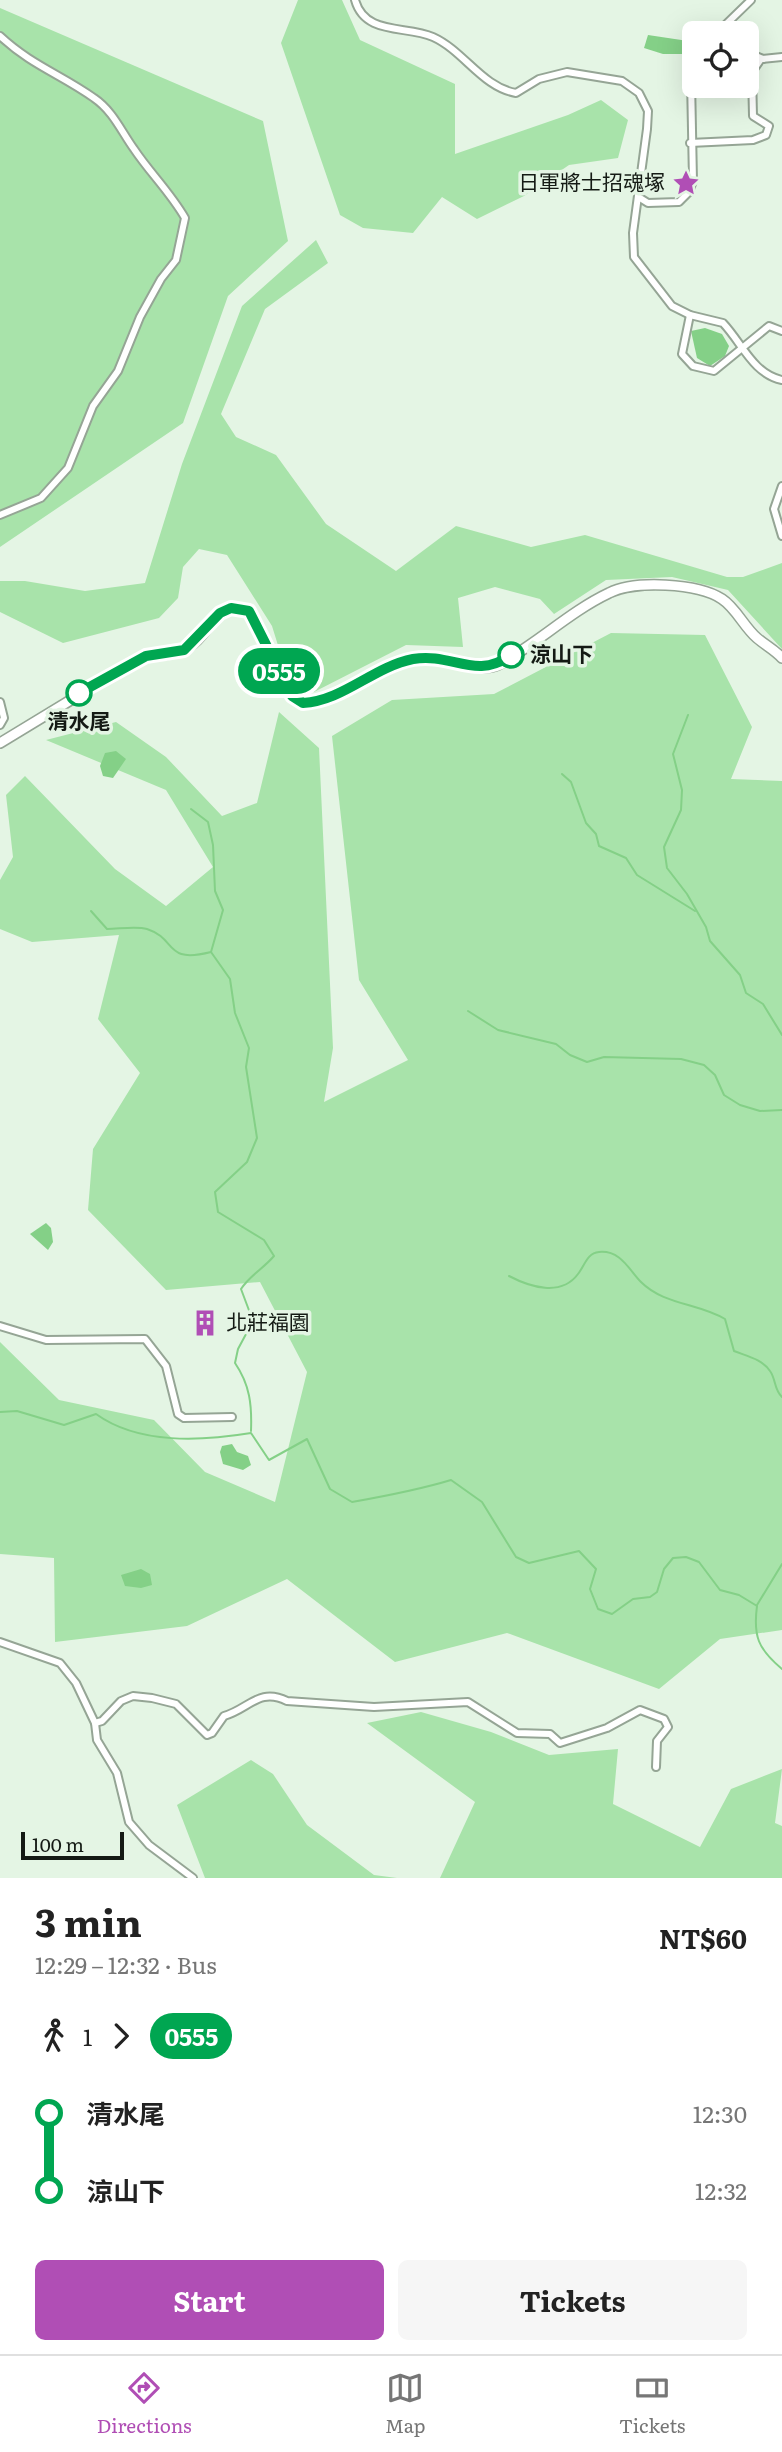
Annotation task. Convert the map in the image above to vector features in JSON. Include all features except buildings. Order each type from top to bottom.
[{"type":"street","points":[[355,0],[364,16],[374,24],[431,36],[459,52],[490,83],[504,91],[516,93],[538,79],[567,72],[591,74],[631,86],[639,93],[648,111],[640,198],[633,233],[634,257],[672,306],[690,315],[723,323],[758,369],[771,378],[782,380]]},
{"type":"street","points":[[729,21],[751,0]]},
{"type":"street","points":[[0,36],[16,51],[97,99],[120,125],[133,148],[172,195],[185,218],[176,260],[161,279],[140,317],[118,371],[93,405],[68,468],[41,498],[0,515]]},
{"type":"street","points":[[759,57],[782,57]]},
{"type":"street","points":[[690,143],[725,143],[766,135],[769,126],[753,116],[752,72],[763,59]]},
{"type":"street","points":[[640,198],[648,203],[659,204],[684,199],[692,181],[690,143],[692,98]]},
{"type":"street","points":[[690,315],[682,354],[693,366],[714,371],[769,326],[782,331]]},
{"type":"street","points":[[782,486],[774,509],[782,536]]},
{"type":"street","points":[[0,743],[135,661],[154,653],[184,650],[220,613],[231,608],[249,611],[292,696],[303,703],[327,699],[369,674],[416,658],[440,657],[484,668],[498,665],[540,640],[596,600],[612,591],[635,587],[682,585],[723,599],[757,638],[782,658]]},
{"type":"street","points":[[0,702],[4,718],[0,724]]},
{"type":"street","points":[[0,1326],[46,1340],[145,1339],[166,1366],[178,1414],[184,1418],[232,1417]]},
{"type":"street","points":[[0,1642],[60,1663],[75,1683],[95,1723],[97,1740],[117,1773],[129,1822],[149,1845],[193,1878]]},
{"type":"street","points":[[95,1723],[102,1721],[121,1701],[133,1696],[176,1704],[206,1735],[212,1733],[224,1716],[238,1712],[258,1696],[274,1695],[287,1701],[374,1707],[468,1702],[517,1733],[550,1734],[560,1743],[607,1728],[640,1710],[664,1719],[668,1727],[657,1741],[656,1767]]},
{"type":"shaded area","points":[[298,0],[342,0],[360,40],[455,84],[455,154],[568,115],[601,100],[628,120],[618,158],[569,165],[524,196],[477,219],[442,197],[413,233],[363,228],[340,215],[281,43]]},
{"type":"shaded area","points":[[0,8],[263,121],[288,241],[228,296],[183,423],[0,547]]},
{"type":"shaded area","points":[[648,35],[682,40],[682,54],[663,54],[644,48]]},
{"type":"shaded area","points":[[316,240],[328,263],[265,309],[221,414],[236,437],[276,455],[326,524],[396,571],[456,526],[531,547],[585,535],[727,577],[743,577],[782,563],[782,649],[728,590],[672,577],[606,580],[554,614],[540,599],[495,587],[458,598],[463,647],[406,645],[314,692],[290,684],[272,626],[227,555],[199,549],[183,567],[178,598],[159,618],[63,643],[0,612],[0,581],[25,581],[85,591],[145,583],[182,464],[242,306]]},
{"type":"shaded area","points":[[705,328],[722,334],[729,346],[725,356],[710,366],[697,358],[691,331]]},
{"type":"shaded area","points":[[611,633],[705,635],[752,727],[731,779],[782,781],[782,1630],[720,1639],[659,1689],[507,1633],[395,1662],[287,1579],[187,1626],[55,1642],[54,1558],[0,1554],[0,1342],[59,1400],[154,1420],[205,1472],[275,1502],[307,1372],[260,1282],[166,1290],[88,1210],[93,1149],[140,1073],[98,1019],[119,935],[32,942],[0,929],[0,880],[13,857],[6,795],[25,776],[115,869],[166,906],[213,867],[166,790],[46,740],[116,722],[166,757],[222,816],[257,803],[279,712],[319,748],[333,1048],[324,1102],[408,1060],[359,980],[332,736],[392,700],[494,694]]},
{"type":"shaded area","points":[[116,751],[126,759],[113,778],[103,776],[100,766],[105,753]]},
{"type":"shaded area","points":[[46,1223],[51,1228],[53,1242],[48,1250],[30,1234]]},
{"type":"shaded area","points":[[232,1444],[237,1452],[248,1456],[251,1465],[243,1470],[223,1464],[220,1452],[222,1446]]},
{"type":"shaded area","points":[[141,1569],[150,1574],[152,1585],[141,1588],[125,1586],[121,1575]]},
{"type":"shaded area","points":[[421,1712],[491,1732],[549,1755],[618,1749],[613,1804],[700,1847],[731,1789],[782,1769],[775,1823],[782,1826],[782,1878],[440,1878],[475,1802],[367,1723]]},
{"type":"shaded area","points":[[251,1760],[273,1774],[307,1825],[374,1875],[397,1878],[205,1878],[177,1805]]},
{"type":"waterway","points":[[688,715],[673,754],[682,790],[681,810],[664,847],[667,868],[687,894],[706,927],[710,941],[740,975],[746,993],[763,1004],[782,1035]]},
{"type":"waterway","points":[[562,774],[571,782],[586,823],[596,834],[599,846],[626,858],[637,875],[695,911]]},
{"type":"waterway","points":[[191,809],[208,822],[213,845],[215,891],[223,910],[211,952],[230,979],[235,1013],[249,1048],[246,1067],[257,1138],[247,1162],[215,1192],[218,1212],[264,1240],[274,1256],[241,1289],[253,1321],[238,1349],[235,1363],[249,1395],[251,1431]]},
{"type":"waterway","points":[[91,911],[107,929],[147,929],[157,933],[178,953],[196,955],[211,952]]},
{"type":"waterway","points":[[468,1011],[498,1030],[556,1044],[570,1055],[587,1062],[604,1057],[681,1059],[704,1065],[715,1075],[724,1095],[740,1105],[760,1111],[782,1110]]},
{"type":"waterway","points":[[509,1276],[526,1284],[554,1288],[571,1281],[595,1253],[613,1254],[650,1290],[725,1319],[734,1351],[754,1358],[767,1367],[782,1397]]},
{"type":"waterway","points":[[0,1412],[17,1411],[64,1425],[96,1414],[131,1431],[171,1438],[212,1438],[251,1433],[269,1460],[307,1439],[330,1489],[352,1502],[451,1480],[482,1502],[516,1557],[529,1563],[579,1551],[596,1569],[590,1589],[598,1609],[612,1614],[633,1599],[650,1597],[657,1592],[664,1569],[673,1558],[686,1557],[699,1562],[720,1590],[739,1595],[757,1606],[756,1626],[759,1641],[767,1655],[782,1669]]},
{"type":"waterway","points":[[757,1605],[782,1564]]},
{"type":"bus line","name":"0555","points":[[79,693],[146,656],[184,650],[220,613],[231,608],[249,611],[292,696],[303,703],[327,699],[369,674],[416,658],[440,657],[484,668],[498,665],[511,655]]},
{"type":"place","name":"日軍將士招魂塚","points":[[686,183]]},
{"type":"place","name":"涼山下","points":[[511,655]]},
{"type":"place","name":"清水尾","points":[[79,693]]},
{"type":"place","name":"北莊福園","points":[[205,1323]]}]
